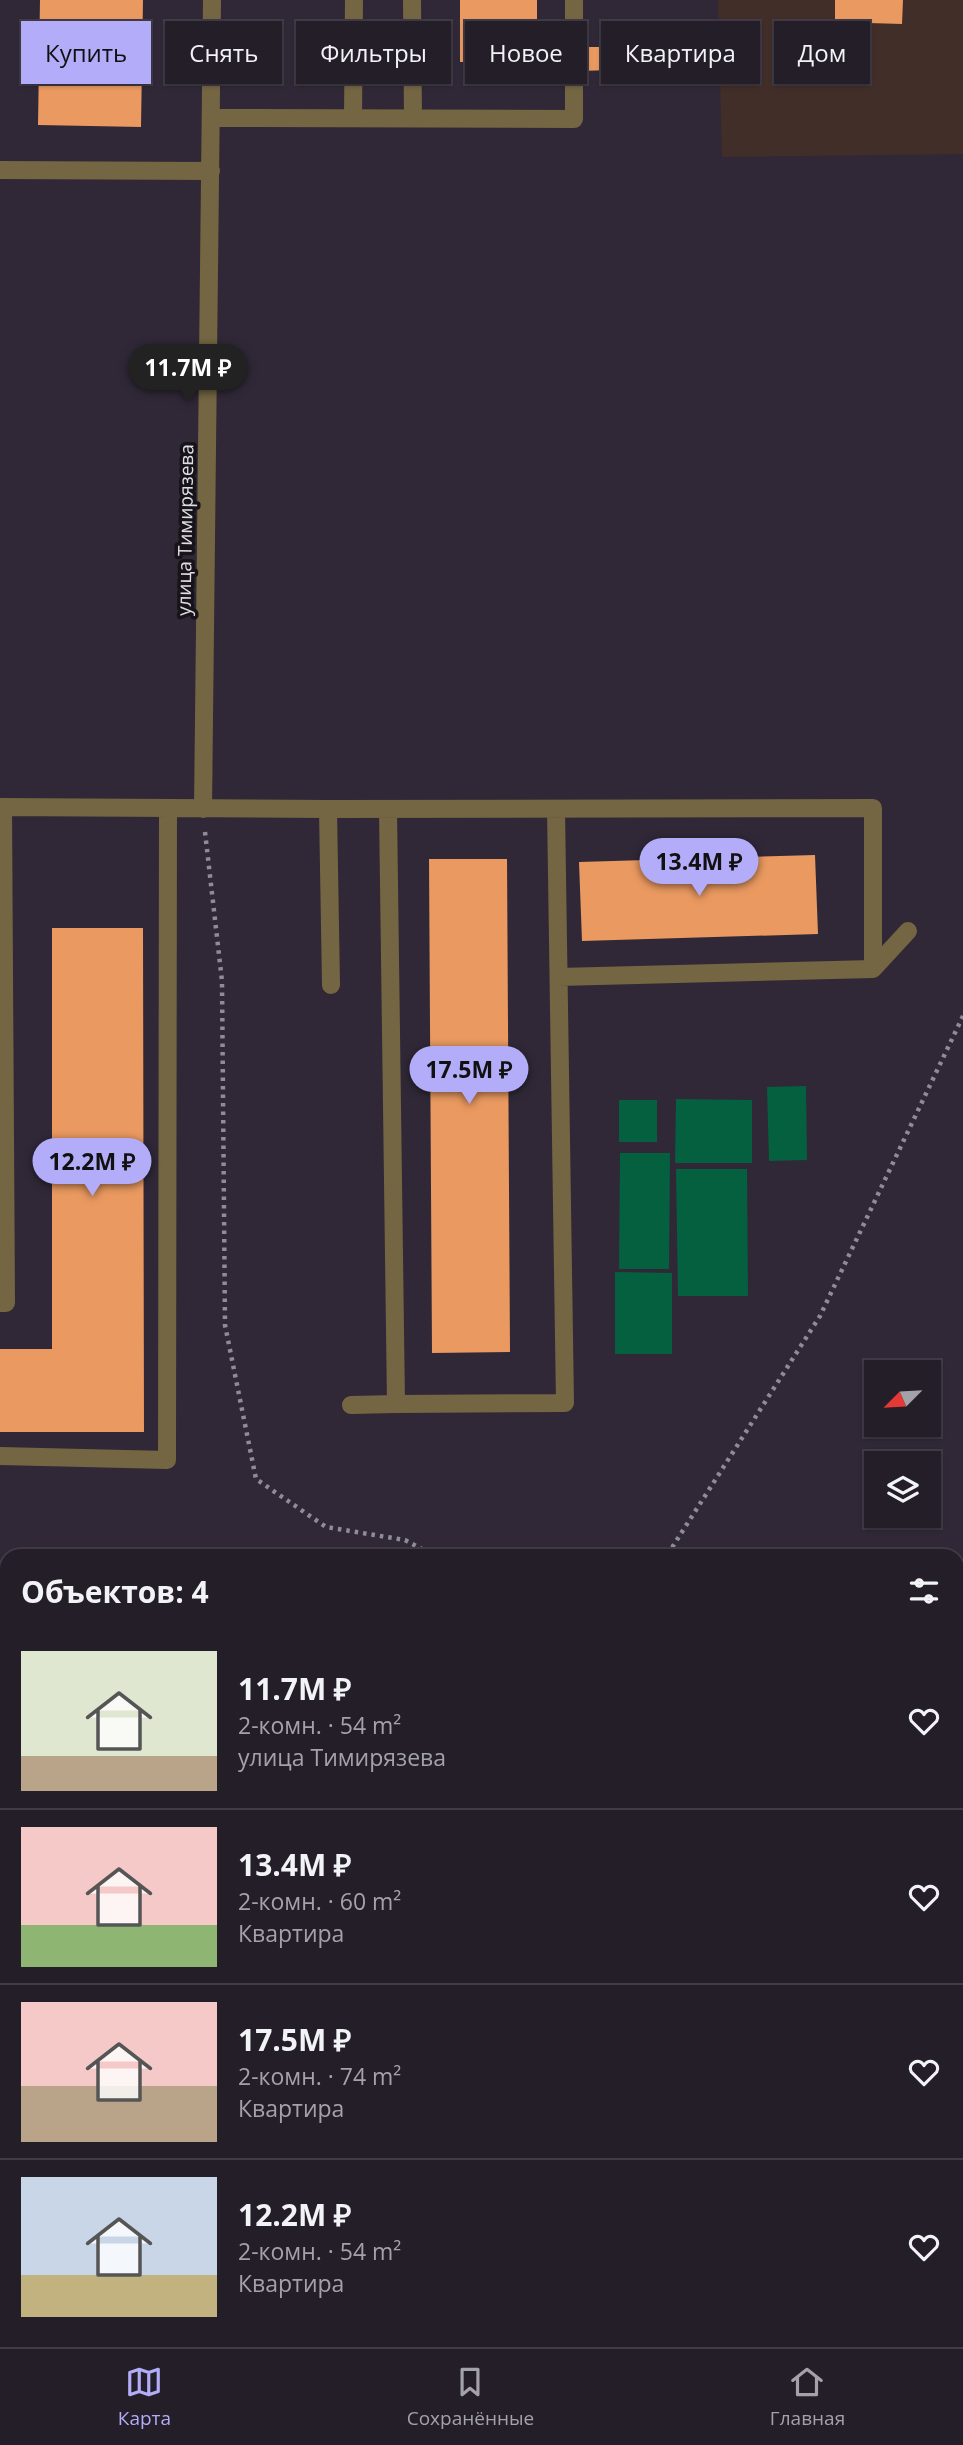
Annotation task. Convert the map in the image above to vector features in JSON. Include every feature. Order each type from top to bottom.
[{"type":"street","name":"улица Тимирязева","points":[[203,809],[212,0]]},
{"type":"street","points":[[353,118],[354,0]]},
{"type":"street","points":[[412,0],[413,118]]},
{"type":"street","points":[[211,118],[574,119],[574,0]]},
{"type":"street","points":[[0,170],[211,171]]},
{"type":"street","points":[[0,1303],[6,1303],[2,807],[873,808],[873,969]]},
{"type":"street","points":[[0,1456],[167,1460],[167,809]]},
{"type":"street","points":[[328,809],[331,985]]},
{"type":"street","points":[[387,809],[396,1404]]},
{"type":"street","points":[[351,1405],[565,1403],[556,809]]},
{"type":"street","points":[[559,977],[873,969],[908,931]]},
{"type":"path","points":[[203,809],[222,981],[225,1325],[256,1479],[326,1527],[405,1540],[422,1549]]},
{"type":"path","points":[[673,1549],[820,1316],[963,1016]]},
{"type":"shaded area","points":[[718,0],[963,0],[963,154],[722,157],[720,84],[760,84],[760,21],[719,21]]},
{"type":"green space","points":[[806,1086],[807,1160],[769,1161],[767,1087]]},
{"type":"green space","points":[[676,1099],[752,1100],[752,1163],[675,1163]]},
{"type":"green space","points":[[619,1100],[657,1100],[657,1142],[619,1142]]},
{"type":"green space","points":[[620,1153],[670,1153],[669,1269],[619,1269]]},
{"type":"green space","points":[[676,1169],[747,1169],[748,1296],[678,1296]]},
{"type":"green space","points":[[615,1272],[672,1273],[672,1354],[615,1354]]},
{"type":"building","points":[[40,0],[143,0],[143,21],[40,21]]},
{"type":"building","points":[[460,0],[537,0],[537,21],[465,21],[465,62],[460,62]]},
{"type":"building","points":[[835,0],[903,0],[902,24],[835,21]]},
{"type":"building","points":[[587,47],[601,47],[601,70],[587,71]]},
{"type":"building","points":[[39,84],[142,84],[141,127],[38,125]]},
{"type":"building","points":[[815,855],[818,934],[582,941],[579,862]]},
{"type":"building","points":[[429,859],[507,859],[510,1352],[432,1353]]},
{"type":"building","points":[[52,928],[143,928],[144,1432],[0,1432],[0,1349],[52,1349]]}]
